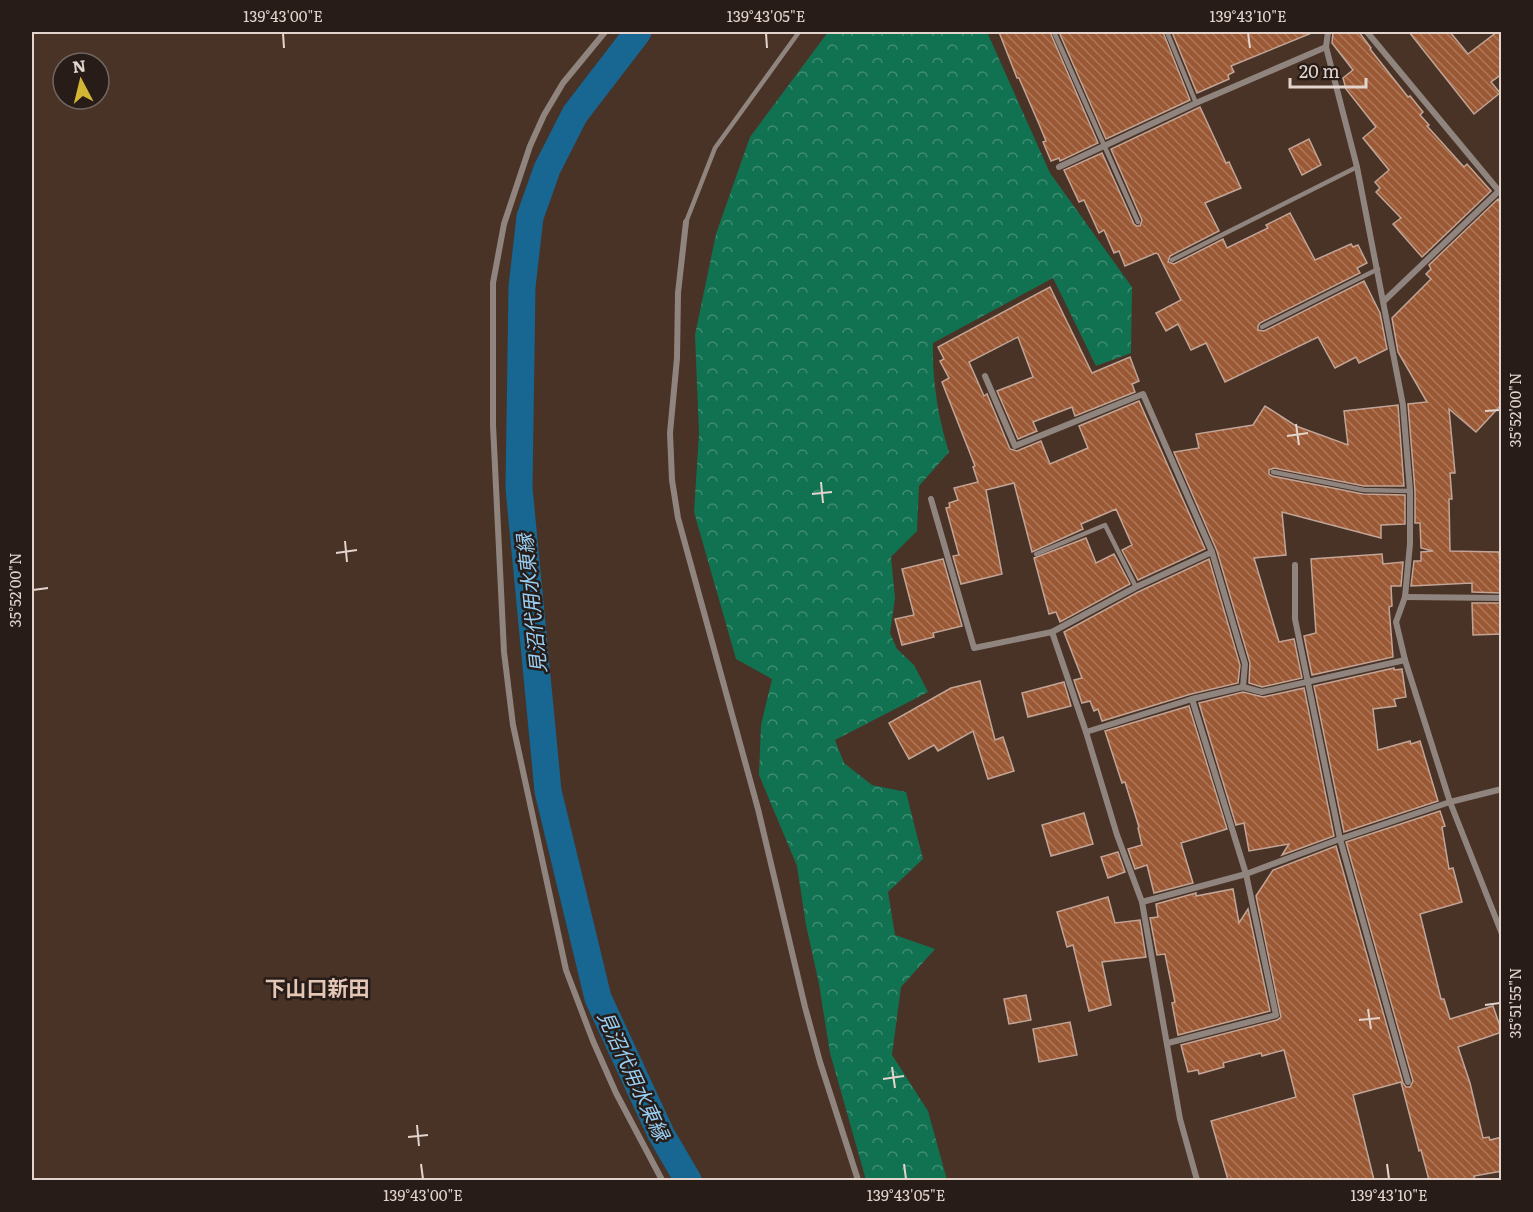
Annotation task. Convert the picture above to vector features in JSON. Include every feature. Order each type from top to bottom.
[{"type":"street","points":[[605,32],[562,83],[530,146],[504,224],[493,283],[493,425],[503,628],[513,725],[566,970],[592,1041],[616,1094],[662,1180]]},
{"type":"street","points":[[1328,32],[1326,47],[1357,167],[1403,405],[1410,491],[1410,543],[1404,597],[1396,622],[1405,660],[1450,802],[1502,934]]},
{"type":"street","points":[[1367,32],[1500,190],[1384,301]]},
{"type":"street","points":[[1059,167],[1196,103],[1326,47]]},
{"type":"street","points":[[686,222],[678,292],[677,358],[670,433],[672,480],[678,518],[758,809],[805,1007],[858,1180]]},
{"type":"street","points":[[985,376],[1015,446],[1143,394],[1212,552],[1245,664],[1243,687]]},
{"type":"street","points":[[931,499],[974,648],[1052,632],[1136,587],[1212,552]]},
{"type":"street","points":[[1295,565],[1294,619],[1340,839],[1408,1082]]},
{"type":"street","points":[[1404,597],[1502,598]]},
{"type":"street","points":[[1052,632],[1086,732],[1117,835],[1142,902],[1180,1119],[1197,1180]]},
{"type":"street","points":[[1086,732],[1192,699],[1243,687],[1262,692],[1405,660]]},
{"type":"street","points":[[1168,1043],[1276,1015],[1246,874],[1192,699]]},
{"type":"street","points":[[1142,902],[1246,874],[1450,802],[1502,789]]},
{"type":"lane","points":[[686,222],[715,148],[799,32]]},
{"type":"lane","points":[[1054,32],[1138,222]]},
{"type":"lane","points":[[1167,32],[1196,103]]},
{"type":"lane","points":[[1172,260],[1357,167]]},
{"type":"lane","points":[[1262,327],[1378,269]]},
{"type":"lane","points":[[1273,472],[1364,490],[1410,491]]},
{"type":"lane","points":[[1036,554],[1105,525],[1136,587]]},
{"type":"green space","points":[[828,32],[987,32],[1050,173],[1132,287],[1131,353],[1096,366],[1053,278],[933,343],[936,398],[949,452],[919,486],[917,531],[891,557],[895,598],[890,633],[897,649],[914,665],[928,692],[835,740],[844,763],[872,785],[906,792],[923,859],[888,892],[895,935],[935,949],[901,987],[892,1055],[928,1111],[947,1180],[866,1180],[830,1053],[797,866],[759,775],[761,725],[772,679],[736,659],[694,512],[699,434],[695,335],[716,234],[750,137]]},
{"type":"building","points":[[999,32],[1050,32],[1098,143],[1060,161],[1059,158],[1051,161],[1043,142],[1046,141]]},
{"type":"building","points":[[1059,32],[1163,32],[1190,100],[1106,139]]},
{"type":"building","points":[[1172,32],[1314,32],[1231,66],[1234,72],[1228,75],[1229,79],[1197,93]]},
{"type":"building","points":[[1333,32],[1359,32],[1408,97],[1410,96],[1423,112],[1420,115],[1429,125],[1427,126],[1464,167],[1467,164],[1491,191],[1422,257],[1393,224],[1401,218],[1376,192],[1380,188],[1375,182],[1389,170],[1363,138],[1376,127],[1346,89],[1343,78],[1353,70],[1332,43]]},
{"type":"building","points":[[1409,32],[1450,32],[1468,54],[1497,32],[1502,32],[1502,74],[1491,82],[1500,93],[1474,114]]},
{"type":"building","points":[[1200,107],[1226,163],[1229,162],[1241,188],[1205,203],[1219,231],[1170,256],[1168,262],[1174,264],[1223,239],[1227,248],[1268,228],[1266,225],[1290,213],[1315,260],[1351,244],[1353,247],[1358,245],[1367,263],[1357,268],[1360,273],[1260,323],[1258,330],[1264,331],[1364,281],[1380,313],[1387,349],[1359,363],[1356,357],[1335,368],[1318,337],[1225,382],[1206,343],[1191,350],[1178,324],[1166,331],[1156,313],[1181,300],[1158,254],[1125,266],[1119,251],[1114,253],[1104,230],[1099,233],[1084,200],[1079,202],[1064,170],[1102,153],[1134,224],[1140,226],[1142,220],[1111,149]]},
{"type":"building","points":[[1309,139],[1321,165],[1302,175],[1289,149]]},
{"type":"building","points":[[1498,199],[1502,204],[1502,404],[1476,432],[1449,409],[1455,473],[1450,473],[1452,499],[1449,499],[1450,551],[1499,552],[1500,565],[1502,565],[1502,593],[1472,592],[1472,583],[1411,586],[1414,561],[1421,561],[1421,552],[1433,551],[1421,548],[1420,523],[1415,523],[1415,491],[1408,404],[1427,402],[1398,352],[1392,318],[1431,279],[1426,274],[1431,269],[1429,265]]},
{"type":"building","points":[[1050,287],[1092,373],[1130,357],[1139,381],[1132,384],[1135,392],[1075,416],[1072,407],[1033,422],[1037,431],[1018,439],[997,391],[1033,377],[1018,337],[969,362],[984,396],[987,394],[1010,449],[1017,451],[1041,441],[1050,464],[1088,448],[1079,426],[1139,401],[1205,549],[1138,580],[1122,550],[1132,545],[1116,509],[1081,524],[1083,529],[1032,552],[1014,483],[986,490],[1002,574],[961,584],[953,556],[959,555],[946,508],[950,507],[949,503],[958,500],[954,488],[978,482],[973,467],[975,466],[942,382],[949,378],[940,361],[944,359],[938,347]]},
{"type":"building","points":[[1398,405],[1404,486],[1364,486],[1274,468],[1269,470],[1272,476],[1363,494],[1405,495],[1405,524],[1381,525],[1381,538],[1282,512],[1286,555],[1254,558],[1279,642],[1294,639],[1302,678],[1262,687],[1249,683],[1250,663],[1217,551],[1174,452],[1199,448],[1196,434],[1253,425],[1265,406],[1296,426],[1348,445],[1344,411]]},
{"type":"building","points":[[1086,538],[1096,563],[1114,554],[1130,584],[1060,622],[1056,612],[1049,614],[1034,558]]},
{"type":"building","points":[[1382,554],[1383,564],[1403,562],[1401,586],[1391,586],[1392,606],[1389,607],[1393,657],[1312,675],[1304,636],[1316,633],[1311,559]]},
{"type":"building","points":[[943,559],[962,626],[933,633],[934,637],[902,645],[895,619],[914,615],[902,569]]},
{"type":"building","points":[[1209,559],[1240,665],[1238,683],[1191,694],[1102,721],[1098,709],[1094,711],[1090,701],[1082,703],[1074,680],[1082,678],[1064,632],[1138,592]]},
{"type":"building","points":[[1472,603],[1502,603],[1502,634],[1473,635]]},
{"type":"building","points":[[1394,668],[1394,670],[1402,669],[1406,697],[1394,699],[1396,706],[1373,709],[1378,750],[1410,741],[1411,744],[1420,741],[1438,801],[1344,832],[1314,686]]},
{"type":"building","points":[[980,681],[995,740],[1003,737],[1014,771],[988,779],[973,731],[938,751],[934,745],[909,759],[889,723],[951,688]]},
{"type":"building","points":[[1064,682],[1071,706],[1028,717],[1022,693]]},
{"type":"building","points":[[1304,688],[1334,836],[1282,855],[1289,844],[1249,851],[1244,823],[1236,825],[1199,703],[1243,692],[1263,697]]},
{"type":"building","points":[[1189,706],[1227,829],[1181,843],[1193,883],[1154,893],[1147,865],[1135,869],[1128,849],[1142,845],[1139,827],[1125,782],[1122,783],[1105,731]]},
{"type":"building","points":[[1440,811],[1445,826],[1442,827],[1449,869],[1453,868],[1462,902],[1420,914],[1441,999],[1444,999],[1450,1019],[1493,1006],[1502,1032],[1458,1047],[1470,1083],[1483,1138],[1489,1137],[1490,1140],[1502,1137],[1502,1171],[1474,1176],[1475,1180],[1429,1180],[1401,1082],[1353,1095],[1374,1180],[1228,1180],[1211,1121],[1296,1097],[1284,1050],[1262,1056],[1261,1053],[1223,1063],[1224,1067],[1199,1074],[1198,1070],[1188,1072],[1181,1045],[1277,1020],[1281,1017],[1256,896],[1273,870],[1336,846],[1403,1083],[1406,1087],[1410,1087],[1413,1081],[1346,842]]},
{"type":"building","points":[[1084,813],[1093,844],[1051,856],[1042,825]]},
{"type":"building","points":[[1118,852],[1125,872],[1108,878],[1101,857]]},
{"type":"building","points":[[1233,889],[1239,923],[1248,909],[1270,1011],[1178,1035],[1172,1003],[1175,1002],[1165,954],[1157,955],[1150,918],[1158,917],[1156,904],[1196,893],[1196,896]]},
{"type":"building","points":[[1108,897],[1115,923],[1140,920],[1146,957],[1102,962],[1111,1005],[1089,1011],[1073,945],[1067,947],[1057,912]]},
{"type":"building","points":[[1026,995],[1031,1020],[1009,1024],[1004,999]]},
{"type":"building","points":[[1070,1022],[1077,1055],[1039,1062],[1033,1029]]},
{"type":"waterway","name":"見沼代用水東縁","points":[[638,32],[575,114],[547,169],[530,217],[522,287],[519,488],[548,791],[598,998],[661,1134],[688,1180]]},
{"type":"district","name":"下山口新田","points":[[317,986]]}]
